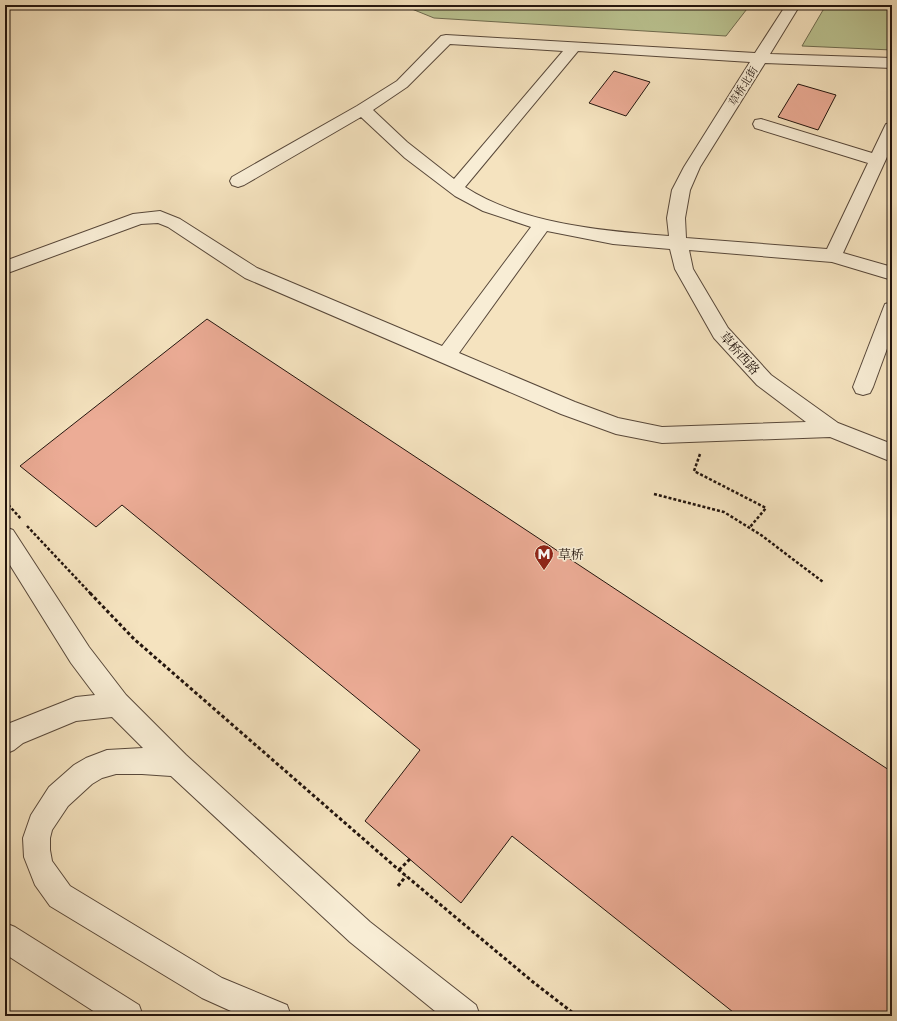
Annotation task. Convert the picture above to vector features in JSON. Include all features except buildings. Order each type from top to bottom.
[{"type":"street","name":"草桥北街","points":[[692,167],[793,5]]},
{"type":"street","points":[[238,181],[363,109],[402,84],[446,39],[761,58],[892,63]]},
{"type":"street","points":[[455,188],[576,46]]},
{"type":"street","points":[[363,109],[403,149],[472,199],[543,224],[580,233],[613,238],[833,256],[892,274]]},
{"type":"street","points":[[761,124],[877,160]]},
{"type":"street","points":[[833,256],[892,128]]},
{"type":"street","name":"草桥西路","points":[[692,167],[681,190],[676,218],[678,243],[684,269],[721,333],[764,380],[831,429],[892,454]]},
{"type":"street","points":[[5,268],[139,218],[160,217],[174,223],[251,273],[568,408],[616,426],[662,434],[831,429]]},
{"type":"street","points":[[446,356],[543,224]]},
{"type":"street","points":[[863,387],[892,309]]},
{"type":"street","points":[[5,537],[80,655],[117,704],[178,764],[360,932],[465,1016]]},
{"type":"street","points":[[5,741],[14,734],[76,709],[117,704]]},
{"type":"street","points":[[178,764],[130,760],[106,763],[90,769],[74,781],[58,798],[40,824],[36,849],[43,873],[60,896],[212,988],[276,1016]]},
{"type":"street","points":[[5,937],[128,1016]]},
{"type":"path","points":[[707,433],[694,471],[766,508],[750,527]]},
{"type":"path","points":[[654,494],[724,512],[750,527],[823,582]]},
{"type":"path","points":[[5,501],[134,639],[406,876],[533,982],[577,1016]]},
{"type":"path","points":[[399,870],[410,859]]},
{"type":"path","points":[[398,886],[406,876]]},
{"type":"green space","points":[[402,5],[750,5],[726,36],[434,18]]},
{"type":"green space","points":[[826,5],[892,5],[892,50],[802,46]]},
{"type":"place","name":"草桥","points":[[544,571]]}]
